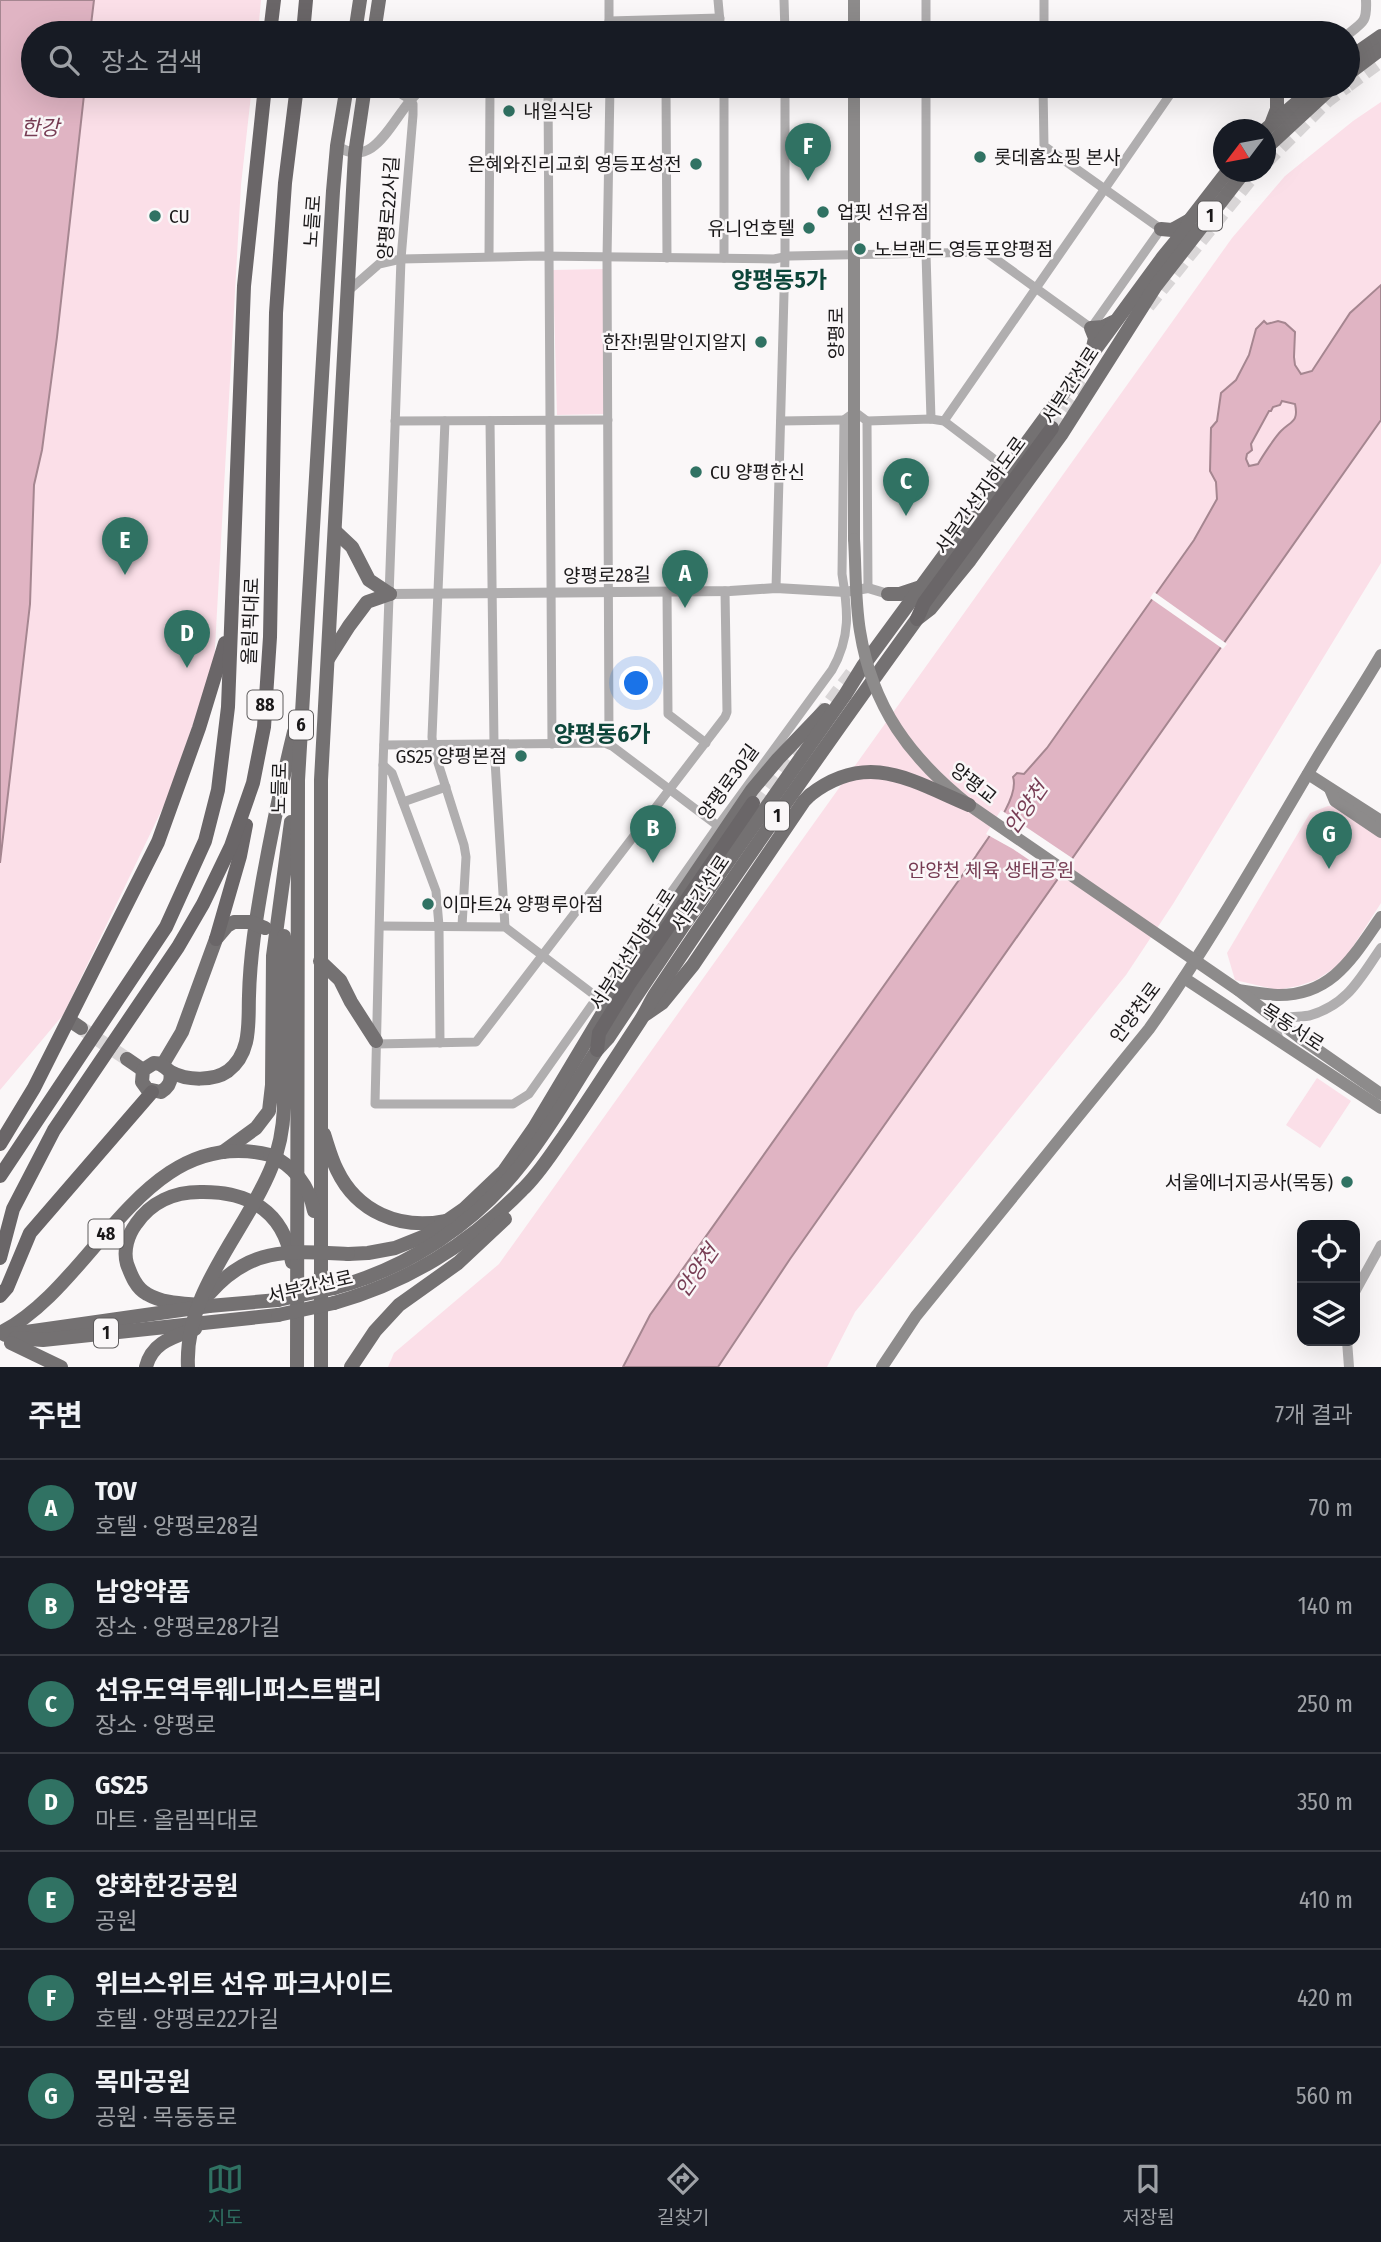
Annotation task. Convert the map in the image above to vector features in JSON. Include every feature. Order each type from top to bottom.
[{"type":"highway","points":[[271,21],[274,0]]},
{"type":"highway","points":[[304,21],[306,0]]},
{"type":"highway","name":"올림픽대로","points":[[0,1176],[166,927],[205,841],[218,790],[228,707],[244,286],[264,98]]},
{"type":"highway","name":"올림픽대로","points":[[0,1258],[13,1209],[54,1130],[178,947],[203,904],[231,846],[253,783],[264,727],[270,637],[276,313],[285,183],[295,98]]},
{"type":"highway","name":"서부간선지하도로","points":[[917,619],[924,603],[1052,428]]},
{"type":"highway","points":[[0,1144],[75,1024],[158,842],[199,728],[231,624]]},
{"type":"highway","points":[[216,939],[240,856],[253,783]]},
{"type":"highway","name":"서부간선지하도로","points":[[591,1046],[629,985],[753,803]]},
{"type":"highway","points":[[0,1296],[7,1289],[30,1233],[152,1092]]},
{"type":"main road","points":[[357,21],[360,0]]},
{"type":"main road","points":[[854,0],[854,21]]},
{"type":"main road","points":[[1360,57],[1381,36]]},
{"type":"main road","points":[[1360,61],[1381,49]]},
{"type":"main road","points":[[1360,64],[1381,57]]},
{"type":"main road","name":"노들로","points":[[297,1367],[298,780],[337,146],[345,98]]},
{"type":"main road","name":"노들로","points":[[321,1367],[321,780],[355,154],[363,98]]},
{"type":"main road","name":"양평로","points":[[854,98],[855,538]]},
{"type":"main road","points":[[1272,119],[1277,109],[1277,98]]},
{"type":"main road","points":[[1276,119],[1302,98]]},
{"type":"main road","points":[[1276,138],[1320,98]]},
{"type":"main road","name":"서부간선로","points":[[0,1336],[43,1340],[278,1315],[334,1295],[383,1272],[460,1226],[483,1205],[523,1162],[591,1046],[608,1038],[845,695],[852,681],[1219,182]]},
{"type":"main road","name":"서부간선로","points":[[0,1336],[204,1307],[334,1295],[390,1284],[434,1262],[476,1233],[524,1189],[568,1130],[736,874],[917,619],[930,609],[970,560],[1061,435],[1155,287],[1236,182]]},
{"type":"main road","points":[[1163,257],[1165,239],[1161,229],[1172,230],[1189,221]]},
{"type":"main road","points":[[1091,354],[1095,338],[1091,328],[1103,327],[1117,320]]},
{"type":"main road","points":[[335,531],[352,547],[369,580],[390,594]]},
{"type":"main road","name":"양평교","points":[[855,538],[859,629],[869,670],[886,712],[902,739],[920,761],[969,805],[1238,990]]},
{"type":"main road","points":[[894,623],[897,611],[888,594],[900,594],[922,586]]},
{"type":"main road","points":[[328,660],[349,625],[367,602],[390,594]]},
{"type":"main road","name":"안양천로","points":[[882,1367],[916,1316],[1149,1029],[1222,920],[1381,655]]},
{"type":"main road","points":[[188,1367],[188,1341],[204,1307],[229,1273],[254,1259],[287,1251],[348,1254],[380,1251],[407,1244],[450,1220],[485,1190],[513,1159],[591,1046],[593,1028],[616,991],[752,790],[852,681]]},
{"type":"main road","points":[[143,1070],[153,1063],[196,1078],[216,1076],[228,1070],[242,1056],[247,1038],[250,957],[276,805],[303,693]]},
{"type":"main road","points":[[642,1017],[662,1003],[693,965],[810,795],[843,776],[859,771],[876,771],[909,780],[969,805]]},
{"type":"main road","points":[[1308,774],[1381,821]]},
{"type":"main road","points":[[223,1152],[256,1128],[269,1111],[272,1085],[273,956],[298,780]]},
{"type":"main road","points":[[1330,789],[1335,801],[1381,832]]},
{"type":"main road","points":[[204,1307],[201,1297],[266,1179],[279,1143],[284,1108],[286,853]]},
{"type":"main road","points":[[1238,990],[1276,995],[1302,992],[1332,978],[1350,961],[1381,917]]},
{"type":"main road","points":[[143,1070],[142,1082],[147,1089],[161,1092],[169,1086],[166,1068],[216,939],[227,926],[234,922],[250,922],[265,928],[270,937],[273,956]]},
{"type":"main road","points":[[320,961],[340,980],[376,1042]]},
{"type":"main road","name":"목동서로","points":[[1184,978],[1381,1108]]},
{"type":"main road","name":"목동서로","points":[[1238,990],[1299,1037],[1381,1094]]},
{"type":"main road","points":[[127,1059],[143,1070]]},
{"type":"main road","points":[[320,1124],[343,1181],[351,1193],[371,1210],[412,1224],[450,1220]]},
{"type":"main road","name":"48","points":[[0,1336],[55,1293],[146,1189],[191,1161],[223,1152],[241,1151],[270,1155],[296,1172],[308,1192],[314,1211],[320,1265]]},
{"type":"main road","points":[[351,1367],[383,1321],[409,1297],[482,1243],[508,1216],[524,1189]]},
{"type":"main road","points":[[204,1307],[163,1301],[144,1293],[131,1277],[125,1255],[130,1233],[145,1211],[164,1199],[190,1192],[239,1195],[272,1217],[283,1232],[290,1251],[297,1290]]},
{"type":"main road","points":[[146,1367],[152,1353],[161,1343],[212,1322]]},
{"type":"main road","points":[[0,1336],[61,1367]]},
{"type":"main road","points":[[288,1367],[298,1336]]},
{"type":"street","points":[[609,0],[609,21],[720,18]]},
{"type":"street","points":[[718,0],[720,21]]},
{"type":"street","points":[[784,0],[785,21]]},
{"type":"street","points":[[926,0],[926,21]]},
{"type":"street","points":[[1044,0],[1044,21]]},
{"type":"street","points":[[1360,24],[1366,17],[1366,0]]},
{"type":"street","points":[[489,256],[490,98]]},
{"type":"street","points":[[548,98],[552,744]]},
{"type":"street","points":[[609,744],[607,258],[610,98]]},
{"type":"street","points":[[666,98],[667,258]]},
{"type":"street","points":[[724,258],[725,98]]},
{"type":"street","points":[[776,588],[785,257],[785,98]]},
{"type":"street","points":[[926,98],[926,254],[931,419]]},
{"type":"street","points":[[348,291],[379,264],[401,259],[548,256],[774,259],[855,254],[986,252],[1091,328],[1161,229],[1044,146],[1044,98]]},
{"type":"street","points":[[944,421],[1167,98]]},
{"type":"street","name":"양평로22사길","points":[[337,146],[346,152],[363,153],[381,140],[410,99],[413,104],[401,259],[383,765],[375,1104]]},
{"type":"street","points":[[781,421],[844,420],[855,412],[867,421],[944,421],[994,458]]},
{"type":"street","points":[[395,421],[608,420]]},
{"type":"street","points":[[844,420],[842,574],[845,592]]},
{"type":"street","points":[[445,421],[432,745],[466,857],[462,926]]},
{"type":"street","points":[[489,421],[494,744],[505,927]]},
{"type":"street","points":[[867,421],[868,588]]},
{"type":"street","name":"양평로28길","points":[[390,594],[667,592],[776,588],[845,592],[868,588],[888,594]]},
{"type":"street","points":[[376,1042],[476,1042],[725,717],[725,591]]},
{"type":"street","points":[[667,592],[668,714],[706,743]]},
{"type":"street","name":"양평로30길","points":[[375,1104],[513,1104],[529,1094],[832,670],[846,638],[845,592]]},
{"type":"street","points":[[384,745],[609,744],[718,826]]},
{"type":"street","points":[[383,765],[392,773],[435,886],[439,926],[440,1043]]},
{"type":"street","points":[[403,802],[446,787]]},
{"type":"street","points":[[380,926],[505,927],[597,997]]},
{"type":"street","points":[[1280,1042],[1276,1030],[1281,1020],[1311,1015],[1349,994],[1381,948]]},
{"type":"street","points":[[1360,1283],[1381,1245]]},
{"type":"street","points":[[1347,1346],[1349,1367]]},
{"type":"green space","points":[[94,0],[261,0],[259,21],[91,21]]},
{"type":"green space","points":[[84,98],[251,98],[241,185],[214,665],[166,801],[63,1015],[0,1090],[0,863],[30,604],[34,485],[42,450]]},
{"type":"green space","name":"안양천 체육 생태공원","points":[[1381,102],[1381,563],[1173,904],[1126,975],[855,1312],[827,1367],[388,1367],[394,1353],[499,1264],[1232,238],[1285,176]]},
{"type":"green space","points":[[604,269],[608,414],[557,415],[553,270]]},
{"type":"green space","points":[[1328,806],[1340,807],[1381,835],[1381,903],[1347,956],[1316,980],[1277,990],[1235,980],[1227,953],[1310,813]]},
{"type":"green space","points":[[1317,1078],[1351,1101],[1320,1148],[1286,1125]]},
{"type":"water","name":"한강","points":[[0,0],[94,0],[91,21],[21,21],[21,98],[84,98],[57,337],[42,450],[34,485],[30,604],[0,863]]},
{"type":"water","name":"안양천","points":[[1381,285],[1381,420],[790,1259],[718,1367],[623,1367],[650,1315],[994,829],[1012,795],[1013,777],[1017,773],[1024,774],[1047,748],[1194,540],[1217,499],[1216,482],[1210,471],[1211,428],[1217,421],[1221,393],[1236,380],[1249,355],[1256,329],[1264,321],[1267,324],[1278,321],[1285,323],[1295,332],[1295,365],[1301,374],[1312,371],[1350,313]],"holes":[[[1282,401],[1295,404],[1296,414],[1293,420],[1278,434],[1258,464],[1249,466],[1247,454],[1252,450],[1251,444],[1269,411]]]},
{"type":"pier","points":[[1154,592],[1227,644],[1223,649],[1150,598]]},
{"type":"pier","points":[[1001,810],[1075,860],[1060,881],[986,834]]},
{"type":"tunnel","points":[[1360,76],[1381,61]]},
{"type":"tunnel","points":[[1276,152],[1331,98]]},
{"type":"tunnel","points":[[1148,306],[1248,182]]},
{"type":"tunnel","points":[[1052,428],[1088,383]]},
{"type":"tunnel","points":[[818,718],[852,673]]},
{"type":"tunnel","points":[[753,803],[795,748]]},
{"type":"tunnel","points":[[81,1028],[127,1059]]},
{"type":"place","name":"내일식당","points":[[509,111]]},
{"type":"place","name":"롯데홈쇼핑 본사","points":[[980,157]]},
{"type":"place","name":"은혜와진리교회 영등포성전","points":[[696,164]]},
{"type":"place","name":"위브스위트 선유 파크사이드","points":[[808,181]]},
{"type":"place","name":"업핏 선유점","points":[[823,212]]},
{"type":"place","name":"CU","points":[[155,216]]},
{"type":"place","name":"유니언호텔","points":[[809,228]]},
{"type":"place","name":"노브랜드 영등포양평점","points":[[860,249]]},
{"type":"place","name":"한잔!뭔말인지알지","points":[[761,342]]},
{"type":"place","name":"CU 양평한신","points":[[696,472]]},
{"type":"place","name":"선유도역투웨니퍼스트밸리","points":[[906,516]]},
{"type":"place","name":"양화한강공원","points":[[125,575]]},
{"type":"place","name":"TOV","points":[[685,608]]},
{"type":"place","name":"GS25","points":[[187,668]]},
{"type":"place","name":"GS25 양평본점","points":[[521,756]]},
{"type":"place","name":"남양약품","points":[[653,863]]},
{"type":"place","name":"목마공원","points":[[1329,869]]},
{"type":"place","name":"이마트24 양평루아점","points":[[428,904]]},
{"type":"place","name":"서울에너지공사(목동)","points":[[1347,1182]]},
{"type":"district","name":"양평동5가","points":[[779,280]]},
{"type":"district","name":"양평동6가","points":[[602,734]]}]
